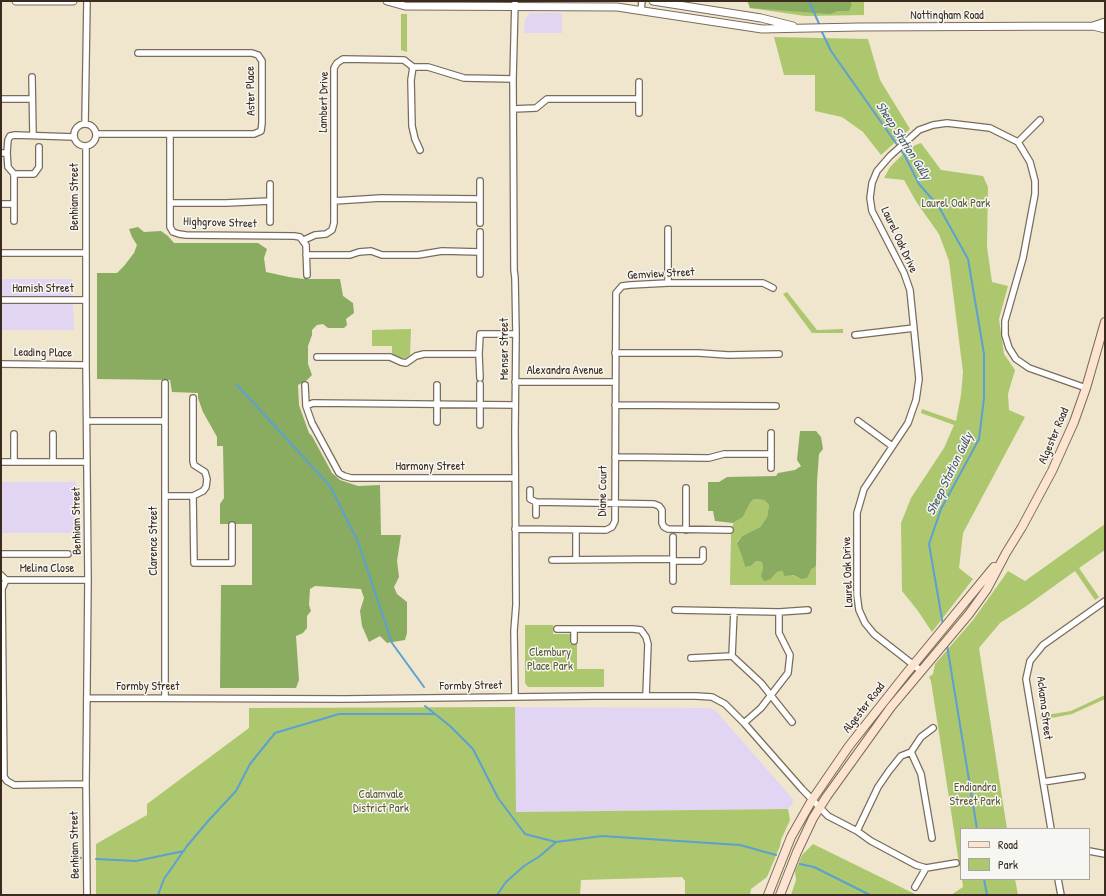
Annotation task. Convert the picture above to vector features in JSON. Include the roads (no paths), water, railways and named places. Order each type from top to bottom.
[{"type":"main road","name":"Algester Road","points":[[768,895],[791,837],[812,800],[850,746],[917,668],[938,650],[987,589],[1052,470],[1068,435],[1086,388],[1105,322]]},
{"type":"main road","name":"Algester Road","points":[[780,895],[797,852],[820,808],[935,640],[1006,553]]},
{"type":"street","points":[[16,1],[73,1]]},
{"type":"street","points":[[85,124],[87,1]]},
{"type":"street","name":"Nottingham Road","points":[[387,1],[406,6],[514,4],[617,7],[762,29],[1093,26],[1105,29]]},
{"type":"street","points":[[641,10],[642,1]]},
{"type":"street","name":"Nottingham Road","points":[[653,1],[761,18],[801,28]]},
{"type":"street","name":"Menser Street","points":[[514,4],[512,79],[514,270],[516,278],[515,696]]},
{"type":"street","name":"Nottingham Road","points":[[1093,26],[1105,22]]},
{"type":"street","name":"Aster Place","points":[[97,134],[254,134],[261,131],[262,61],[258,55],[252,53],[138,53]]},
{"type":"street","name":"Lambert Drive","points":[[334,201],[334,68],[337,62],[343,59],[404,60],[413,67],[428,67],[464,78],[512,79]]},
{"type":"street","points":[[413,67],[411,80],[412,126],[415,139],[420,150]]},
{"type":"street","points":[[32,77],[33,135]]},
{"type":"street","points":[[639,82],[639,113]]},
{"type":"street","points":[[1,99],[32,99]]},
{"type":"street","points":[[513,109],[536,108],[546,99],[639,99]]},
{"type":"street","points":[[1040,120],[1018,142],[1030,162],[1035,181],[1035,194],[1023,258],[1005,321],[1005,335],[1009,348],[1016,359],[1029,368],[1086,388]]},
{"type":"street","name":"Laurel Oak Drive","points":[[917,668],[874,634],[865,623],[859,610],[857,595],[857,513],[860,501],[864,489],[908,423],[916,400],[919,379],[910,290],[904,273],[872,211],[870,198],[872,183],[877,171],[890,156],[919,130],[933,124],[947,123],[990,128],[1018,142]]},
{"type":"street","points":[[85,124],[94,128],[97,134],[94,143],[86,147],[77,143],[74,137],[76,130],[85,124]]},
{"type":"street","points":[[14,221],[14,174],[8,167],[8,140],[10,136],[15,134],[74,137]]},
{"type":"street","name":"Highgrove Street","points":[[170,134],[170,227],[173,232],[186,235],[294,236],[300,237],[304,240]]},
{"type":"street","points":[[14,174],[34,174],[39,167],[39,147]]},
{"type":"street","name":"Benhiam Street","points":[[86,147],[85,300],[88,580],[86,698],[87,895]]},
{"type":"street","points":[[1,153],[8,153]]},
{"type":"street","points":[[480,181],[480,223]]},
{"type":"street","points":[[270,184],[270,222]]},
{"type":"street","points":[[307,275],[306,245],[304,240],[315,235],[326,234],[332,230],[334,224],[334,201],[381,198],[480,199]]},
{"type":"street","points":[[170,203],[270,201]]},
{"type":"street","points":[[1,204],[14,204]]},
{"type":"street","points":[[668,229],[668,284]]},
{"type":"street","points":[[480,232],[480,274]]},
{"type":"street","points":[[306,255],[350,255],[359,252],[371,251],[382,255],[418,255],[442,251],[480,252]]},
{"type":"street","points":[[1,253],[86,253]]},
{"type":"street","name":"Gemview Street","points":[[615,382],[616,293],[622,286],[630,284],[763,283],[773,288]]},
{"type":"street","name":"Hamish Street","points":[[1,300],[85,300]]},
{"type":"street","points":[[855,335],[914,328]]},
{"type":"street","points":[[480,425],[480,334],[516,334]]},
{"type":"street","points":[[615,353],[699,353],[728,355],[779,354]]},
{"type":"street","points":[[317,357],[390,357],[406,363],[416,356],[424,354],[480,354]]},
{"type":"street","name":"Leading Place","points":[[1,364],[86,365]]},
{"type":"street","name":"Alexandra Avenue","points":[[515,382],[615,382]]},
{"type":"street","name":"Diane Court","points":[[515,529],[606,530],[612,527],[615,521],[615,382]]},
{"type":"street","name":"Clarence Street","points":[[165,383],[165,698]]},
{"type":"street","points":[[304,385],[306,406],[313,403],[515,405]]},
{"type":"street","points":[[437,385],[437,422]]},
{"type":"street","points":[[165,496],[194,496],[203,491],[207,479],[205,472],[194,465],[193,461],[193,398]]},
{"type":"street","points":[[615,405],[776,406]]},
{"type":"street","name":"Harmony Street","points":[[306,406],[312,423],[340,473],[344,476],[351,478],[515,478]]},
{"type":"street","points":[[87,421],[165,421]]},
{"type":"street","points":[[858,421],[892,446]]},
{"type":"street","points":[[14,434],[14,462]]},
{"type":"street","points":[[52,434],[53,462]]},
{"type":"street","points":[[771,434],[771,468]]},
{"type":"street","points":[[615,457],[709,458],[724,454],[771,454]]},
{"type":"street","points":[[1,462],[87,462]]},
{"type":"street","points":[[686,488],[686,530]]},
{"type":"street","points":[[530,490],[530,499],[536,502],[654,504],[660,506],[662,510],[662,523],[664,527],[668,529],[730,530]]},
{"type":"street","points":[[194,496],[194,563],[232,562],[232,525]]},
{"type":"street","points":[[536,502],[536,515]]},
{"type":"street","points":[[576,530],[576,560]]},
{"type":"street","points":[[673,537],[673,581]]},
{"type":"street","points":[[552,560],[701,561],[703,550]]},
{"type":"street","points":[[1,554],[68,554]]},
{"type":"street","points":[[1,575],[6,580],[2,589],[2,764],[4,777],[7,781],[14,785],[86,784]]},
{"type":"street","name":"Melina Close","points":[[6,580],[88,580]]},
{"type":"street","name":"Ackama Street","points":[[1051,828],[1026,679],[1030,661],[1043,645],[1105,601]]},
{"type":"street","points":[[675,610],[779,612],[808,610]]},
{"type":"street","points":[[732,656],[734,611]]},
{"type":"street","points":[[744,723],[761,708],[788,673],[790,655],[779,633],[779,612]]},
{"type":"street","points":[[557,629],[641,630],[646,636],[648,644],[646,696]]},
{"type":"street","points":[[574,629],[574,641]]},
{"type":"street","points":[[691,658],[732,656],[761,683],[792,722]]},
{"type":"street","name":"Formby Street","points":[[86,698],[345,699],[515,696],[696,696],[712,698],[725,704],[744,723],[778,763],[828,816],[857,831],[870,841],[916,865],[926,868]]},
{"type":"street","points":[[857,831],[878,787],[889,771],[901,756],[911,752],[921,737],[933,728]]},
{"type":"street","points":[[911,752],[921,774],[932,838]]},
{"type":"street","points":[[1043,782],[1082,776]]},
{"type":"street","points":[[1090,851],[1105,854]]},
{"type":"street","points":[[915,887],[926,868],[956,863]]},
{"type":"street","points":[[1058,880],[1061,895]]},
{"type":"waterway","name":"Sheep Station Gully","points":[[809,1],[820,26]]},
{"type":"waterway","name":"Sheep Station Gully","points":[[821,30],[831,51],[905,156],[919,184],[939,207],[968,259],[984,354],[984,398],[979,439],[941,509],[929,544],[943,625]]},
{"type":"waterway","points":[[237,385],[330,486],[358,542],[392,643],[424,687]]},
{"type":"waterway","name":"Sheep Station Gully","points":[[947,645],[977,828]]},
{"type":"waterway","points":[[425,706],[450,726],[473,749],[498,798],[525,834],[556,842],[602,836],[740,845],[776,855]]},
{"type":"waterway","points":[[158,895],[164,879],[187,846],[236,791],[250,764],[275,733],[339,714],[434,714]]},
{"type":"waterway","points":[[497,895],[506,882],[524,866],[540,856],[555,843]]},
{"type":"waterway","points":[[96,859],[136,861],[184,851]]},
{"type":"waterway","points":[[72,856],[81,858]]},
{"type":"waterway","points":[[800,864],[814,867],[870,895]]},
{"type":"waterway","name":"Sheep Station Gully","points":[[984,880],[987,895]]},
{"type":"park label","name":"Laurel Oak Park","points":[[956,204]]},
{"type":"park label","name":"Clembury Place Park","points":[[550,660]]},
{"type":"park label","name":"Endiandra Street Park","points":[[975,795]]},
{"type":"park label","name":"Calamvale District Park","points":[[381,802]]}]
